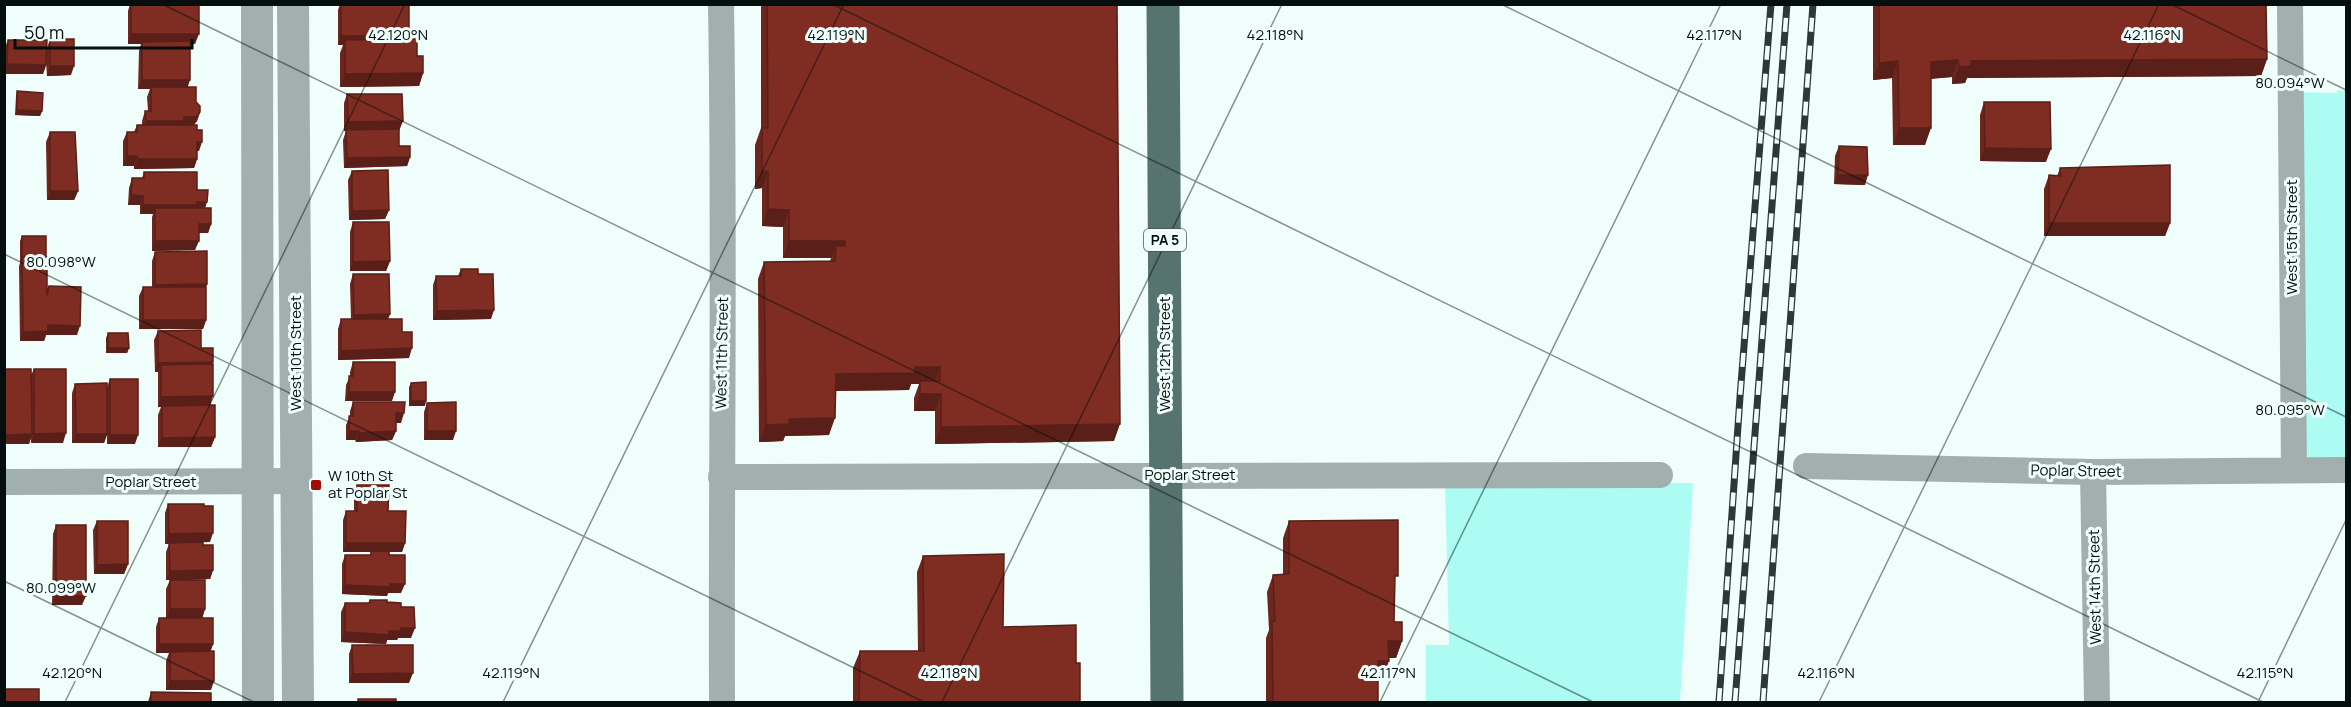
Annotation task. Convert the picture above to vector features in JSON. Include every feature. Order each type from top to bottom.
[{"type":"main road","name":"West 12th Street","points":[[1163,4],[1167,702]]},
{"type":"street","points":[[257,4],[258,702]]},
{"type":"street","name":"West 10th Street","points":[[293,4],[298,702]]},
{"type":"street","name":"West 11th Street","points":[[721,4],[724,215],[721,477],[722,702]]},
{"type":"street","name":"West 15th Street","points":[[2290,4],[2294,470]]},
{"type":"street","points":[[257,89],[294,90]]},
{"type":"street","name":"Poplar Street","points":[[1806,466],[2093,472],[2346,470]]},
{"type":"street","name":"West 14th Street","points":[[2093,472],[2097,702]]},
{"type":"street","name":"Poplar Street","points":[[721,477],[1660,475]]},
{"type":"street","name":"Poplar Street","points":[[4,482],[297,481]]},
{"type":"shaded area","points":[[2337,90],[2346,91],[2346,470],[2294,470],[2291,92],[2337,93]]},
{"type":"shaded area","points":[[1445,481],[1693,483],[1680,702],[1426,702],[1426,645],[1449,645]]},
{"type":"building","points":[[131,4],[199,4],[199,34],[131,34]]},
{"type":"building","points":[[341,4],[409,4],[409,35],[341,36]]},
{"type":"building","points":[[767,4],[1117,4],[1120,424],[941,427],[941,394],[920,394],[920,381],[940,381],[940,367],[915,367],[915,373],[836,374],[835,418],[789,419],[789,424],[766,425],[764,262],[835,261],[836,246],[845,246],[845,241],[789,241],[789,210],[768,209],[768,171],[762,172],[762,128],[768,128]]},
{"type":"building","points":[[1879,4],[2266,4],[2267,59],[1971,61],[1971,66],[1959,67],[1958,60],[1931,62],[1931,128],[1899,128],[1898,61],[1879,63]]},
{"type":"building","points":[[50,39],[74,39],[74,66],[50,66]]},
{"type":"building","points":[[417,39],[417,56],[423,56],[423,73],[345,74],[345,40]]},
{"type":"building","points":[[8,40],[47,40],[46,65],[7,64]]},
{"type":"building","points":[[190,41],[190,80],[142,80],[142,42]]},
{"type":"building","points":[[151,87],[196,87],[196,102],[200,106],[200,112],[196,117],[184,117],[184,121],[146,121],[145,111],[151,111]]},
{"type":"building","points":[[17,91],[43,93],[42,111],[17,110]]},
{"type":"building","points":[[347,94],[402,94],[403,121],[348,122]]},
{"type":"building","points":[[1984,102],[2050,102],[2051,149],[1985,148]]},
{"type":"building","points":[[137,125],[197,125],[197,130],[202,130],[202,142],[197,142],[197,159],[138,159],[137,156],[127,156],[127,132],[137,132]]},
{"type":"building","points":[[399,129],[399,146],[410,146],[410,157],[347,158],[346,130]]},
{"type":"building","points":[[50,132],[75,132],[78,191],[50,191]]},
{"type":"building","points":[[1839,146],[1867,147],[1868,175],[1838,175]]},
{"type":"building","points":[[2170,165],[2170,223],[2049,223],[2049,175],[2061,176],[2060,168]]},
{"type":"building","points":[[388,170],[389,210],[352,211],[352,171]]},
{"type":"building","points":[[144,172],[197,172],[197,190],[208,190],[207,202],[197,202],[197,205],[143,205],[143,196],[131,195],[132,178],[144,178]]},
{"type":"building","points":[[155,208],[211,208],[211,224],[199,224],[199,241],[155,241]]},
{"type":"building","points":[[353,222],[389,222],[390,261],[353,262]]},
{"type":"building","points":[[22,236],[46,236],[46,257],[22,257]]},
{"type":"building","points":[[207,251],[207,284],[155,285],[155,252]]},
{"type":"building","points":[[22,257],[47,257],[47,295],[49,286],[81,287],[80,326],[48,325],[48,331],[23,332]]},
{"type":"building","points":[[461,269],[478,269],[478,274],[493,274],[494,310],[437,311],[436,276],[461,276]]},
{"type":"building","points":[[353,274],[389,274],[390,314],[354,315]]},
{"type":"building","points":[[143,287],[206,287],[206,320],[143,320]]},
{"type":"building","points":[[341,319],[402,319],[402,332],[412,332],[412,348],[341,351]]},
{"type":"building","points":[[201,330],[201,348],[213,348],[213,362],[158,363],[158,331]]},
{"type":"building","points":[[108,333],[128,333],[129,348],[108,348]]},
{"type":"building","points":[[353,362],[395,362],[395,392],[349,392],[349,376],[353,376]]},
{"type":"building","points":[[213,364],[213,396],[161,397],[161,365]]},
{"type":"building","points":[[4,369],[31,369],[32,434],[4,435]]},
{"type":"building","points":[[34,369],[66,369],[66,433],[34,434]]},
{"type":"building","points":[[110,379],[138,379],[138,435],[110,435]]},
{"type":"building","points":[[426,382],[426,401],[411,401],[411,383]]},
{"type":"building","points":[[107,383],[107,434],[76,434],[75,384]]},
{"type":"building","points":[[353,402],[405,402],[404,413],[396,413],[396,431],[359,433],[359,431],[349,431],[349,416],[353,416]]},
{"type":"building","points":[[456,402],[456,431],[427,431],[427,403]]},
{"type":"building","points":[[215,405],[215,437],[162,438],[162,406]]},
{"type":"building","points":[[357,485],[389,485],[388,511],[406,511],[405,543],[346,543],[346,511],[357,511]]},
{"type":"building","points":[[168,504],[213,506],[213,533],[169,534]]},
{"type":"building","points":[[1398,520],[1398,576],[1395,576],[1394,622],[1402,622],[1402,641],[1388,641],[1389,661],[1378,661],[1378,702],[1273,702],[1272,621],[1275,621],[1273,575],[1289,574],[1289,521]]},
{"type":"building","points":[[97,521],[128,521],[128,564],[97,565]]},
{"type":"building","points":[[56,525],[86,525],[86,596],[56,596]]},
{"type":"building","points":[[203,542],[203,545],[213,545],[213,570],[170,571],[169,543]]},
{"type":"building","points":[[371,551],[389,551],[389,555],[405,555],[405,584],[390,584],[390,587],[345,585],[345,555],[371,555]]},
{"type":"building","points":[[1004,554],[1003,627],[1076,625],[1076,663],[1080,663],[1080,702],[859,702],[860,651],[924,651],[923,556]]},
{"type":"building","points":[[170,580],[205,580],[205,609],[170,609]]},
{"type":"building","points":[[370,600],[387,600],[387,602],[401,603],[401,607],[414,607],[415,628],[389,631],[389,635],[345,632],[345,603],[370,603]]},
{"type":"building","points":[[159,618],[213,618],[213,644],[159,644]]},
{"type":"building","points":[[352,645],[413,645],[413,673],[353,674]]},
{"type":"building","points":[[214,651],[214,681],[170,681],[170,652]]},
{"type":"building","points":[[4,689],[39,689],[39,702],[4,702]]},
{"type":"building","points":[[151,692],[211,693],[211,702],[151,702]]},
{"type":"building","points":[[358,699],[396,699],[396,702],[358,702]]},
{"type":"railway","points":[[1719,702],[1771,4]]},
{"type":"railway","points":[[1735,702],[1787,4]]},
{"type":"railway","points":[[1763,702],[1813,4]]},
{"type":"place","name":"W 10th St at Poplar St","points":[[316,485]]}]
